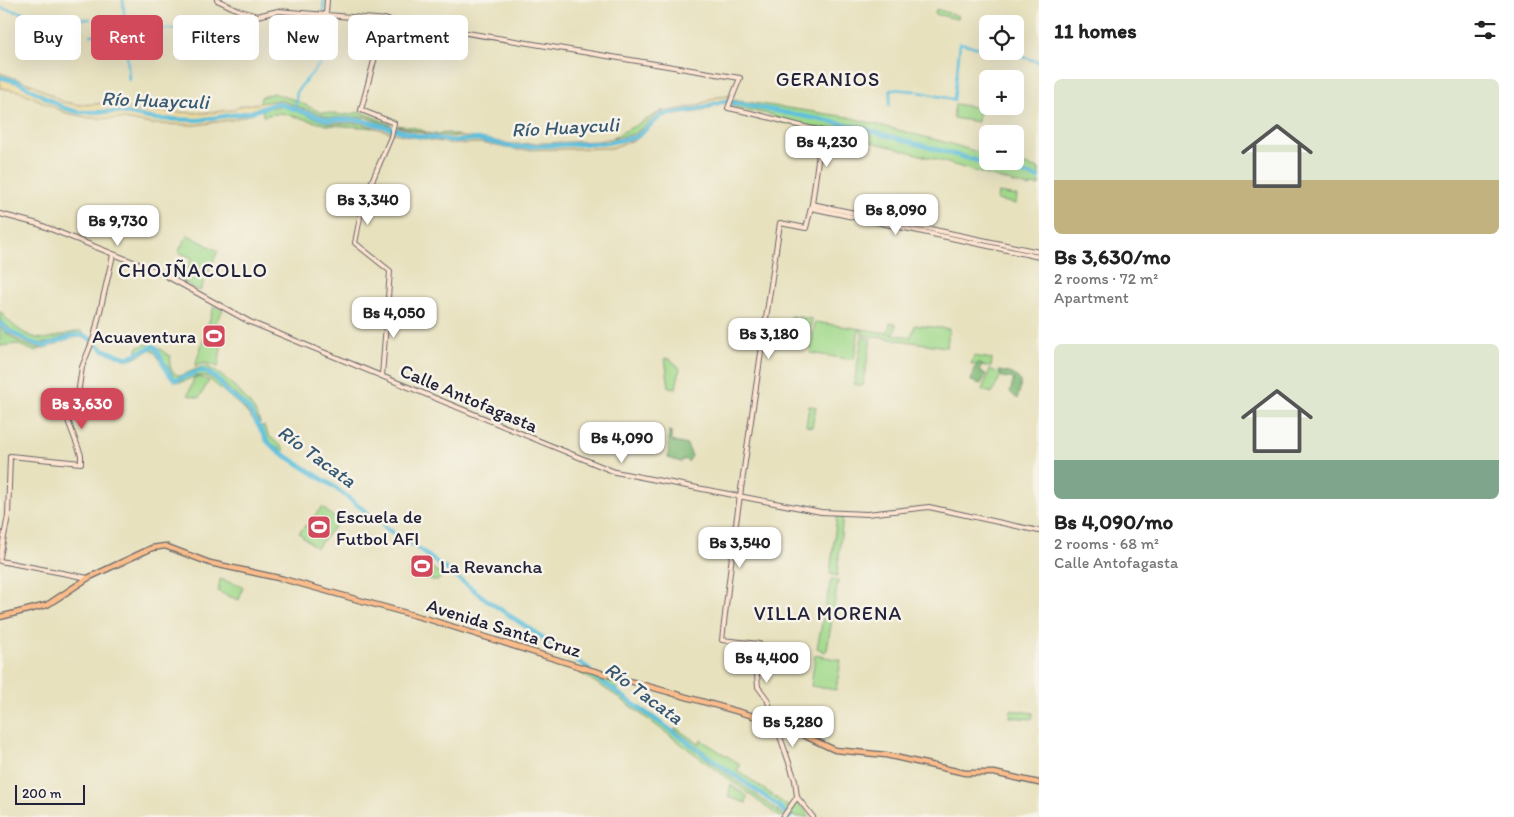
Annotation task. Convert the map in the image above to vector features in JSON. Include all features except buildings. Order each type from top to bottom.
[{"type":"main road","points":[[218,0],[238,10],[257,16],[278,11],[348,16]]},
{"type":"main road","points":[[326,14],[327,0]]},
{"type":"main road","points":[[468,33],[740,78],[728,108],[766,115],[782,123],[822,131],[812,206],[806,228],[780,223],[722,640],[759,644],[756,663],[758,687],[767,699],[795,780],[796,797],[785,815]]},
{"type":"main road","points":[[374,60],[361,110],[394,124],[392,134],[362,202],[355,243],[390,271],[382,376]]},
{"type":"main road","points":[[812,206],[1039,252]]},
{"type":"main road","points":[[812,206],[1039,257]]},
{"type":"main road","name":"Calle Antofagasta","points":[[0,214],[38,224],[167,276],[250,322],[615,472],[836,514],[896,512],[929,507],[1039,531]]},
{"type":"main road","points":[[0,557],[8,516],[10,456],[81,463],[81,455],[67,418],[65,399],[77,401],[82,367],[93,340],[113,255]]},
{"type":"main road","name":"Avenida Santa Cruz","points":[[0,616],[47,605],[88,578],[152,548],[166,546],[199,560],[300,584],[427,619],[593,671],[775,722],[835,750],[886,755],[965,773],[994,773],[1039,783]]},
{"type":"main road","points":[[0,561],[88,578]]},
{"type":"main road","points":[[796,797],[813,817]]},
{"type":"green space","points":[[936,9],[958,16],[957,19],[935,14]]},
{"type":"green space","points":[[273,93],[295,100],[320,112],[344,115],[361,112],[391,124],[391,126],[366,117],[330,118],[279,100],[260,103],[261,97]]},
{"type":"green space","points":[[733,100],[848,117],[979,153],[979,170],[1024,170],[1024,165],[1039,169],[1039,186],[1028,187],[910,152],[822,129],[780,122],[772,115],[730,106]]},
{"type":"green space","points":[[955,104],[979,108],[978,122],[953,118]]},
{"type":"green space","points":[[282,106],[329,123],[360,123],[379,128],[327,125],[281,113],[263,116],[262,108]]},
{"type":"green space","points":[[664,110],[635,134],[610,139]]},
{"type":"green space","points":[[395,125],[413,127],[431,134],[449,133],[462,137],[433,135]]},
{"type":"green space","points":[[998,193],[1017,196],[1016,204],[997,200]]},
{"type":"green space","points":[[188,235],[218,251],[200,291],[182,281],[192,258],[178,252]]},
{"type":"green space","name":"Acuaventura","points":[[214,306],[223,310],[215,323],[224,330],[218,367],[205,363],[195,366]]},
{"type":"green space","points":[[0,311],[22,332],[35,338],[50,338],[81,331],[84,334],[74,334],[45,343],[33,342],[15,333],[4,324],[0,320]]},
{"type":"green space","points":[[791,316],[812,319],[809,336],[786,332],[786,328],[768,325],[768,320],[790,323]]},
{"type":"green space","points":[[815,322],[888,333],[890,323],[896,324],[894,334],[891,334],[911,337],[915,325],[949,329],[947,347],[862,335],[862,331],[859,330],[854,360],[810,353]]},
{"type":"green space","points":[[0,326],[20,342],[44,348],[34,351],[17,344],[0,346]]},
{"type":"green space","points":[[862,337],[871,339],[863,386],[854,384]]},
{"type":"green space","points":[[150,343],[154,345],[136,353],[138,347]]},
{"type":"green space","points":[[154,345],[171,356],[171,368],[174,373],[180,376],[204,366],[220,374],[252,407],[260,423],[250,409],[211,372],[203,369],[181,378],[175,378]]},
{"type":"green space","points":[[152,347],[159,354],[172,378],[179,380],[201,372],[207,374],[231,394],[253,419],[257,425],[244,409],[207,377],[198,376],[181,382],[173,381],[155,352],[151,349],[137,357],[128,359]]},
{"type":"green space","points":[[974,356],[992,359],[991,367],[971,364]]},
{"type":"green space","points":[[665,358],[670,359],[680,368],[676,388],[669,387]]},
{"type":"green space","points":[[979,362],[983,366],[978,371],[986,374],[981,384],[971,381],[975,367]]},
{"type":"green space","points":[[990,369],[1001,375],[992,393],[982,390]]},
{"type":"green space","points":[[999,371],[1018,378],[1020,386],[1017,399],[1010,392],[1014,379],[1002,377]]},
{"type":"green space","points":[[200,377],[209,381],[199,398],[188,395],[194,378]]},
{"type":"green space","points":[[809,406],[816,407],[812,427],[806,426]]},
{"type":"green space","points":[[260,426],[264,426],[268,435],[285,450],[282,451],[272,443]]},
{"type":"green space","points":[[669,431],[671,431],[671,441],[687,445],[692,456],[688,462],[685,459],[681,462],[668,458]]},
{"type":"green space","name":"Escuela de Futbol AFI","points":[[322,507],[339,522],[316,548],[299,533]]},
{"type":"green space","points":[[837,515],[843,515],[837,576],[830,574]]},
{"type":"green space","name":"La Revancha","points":[[419,558],[443,576],[437,581],[409,575]]},
{"type":"green space","points":[[220,579],[243,587],[239,600],[218,592]]},
{"type":"green space","points":[[831,579],[838,581],[827,650],[825,652],[817,648]]},
{"type":"green space","points":[[815,655],[841,660],[836,690],[811,686]]},
{"type":"green space","points":[[580,669],[590,672],[783,815],[780,817],[618,697],[579,672]]},
{"type":"green space","points":[[593,673],[620,681],[617,690]]},
{"type":"green space","points":[[1011,710],[1033,713],[1032,719],[1010,717]]},
{"type":"green space","points":[[676,728],[699,744],[701,740],[740,764],[737,770],[789,807],[786,812],[675,730]]},
{"type":"green space","points":[[731,785],[747,796],[746,803],[728,797]]},
{"type":"green space","points":[[797,801],[810,817],[794,817],[790,812]]},
{"type":"sand","points":[[0,73],[36,86],[63,102],[80,105],[112,103],[137,111],[203,113],[233,110],[241,106],[279,100],[330,118],[366,117],[383,124],[433,135],[480,138],[511,144],[598,141],[635,134],[659,113],[696,106],[717,97],[729,96],[727,103],[719,104],[703,111],[662,117],[637,139],[611,148],[518,150],[481,143],[456,144],[435,141],[393,133],[360,123],[329,123],[282,106],[262,108],[251,114],[231,120],[196,125],[151,124],[124,119],[91,118],[66,113],[20,91],[0,88]]},
{"type":"sand","points":[[0,320],[22,338],[35,343],[48,343],[75,334],[86,335],[92,338],[91,341],[78,337],[72,338],[49,347],[38,348],[22,342],[4,331],[0,326]]},
{"type":"waterway","points":[[123,0],[129,80]]},
{"type":"waterway","points":[[323,12],[324,0]]},
{"type":"waterway","points":[[0,8],[38,16],[38,19],[90,19]]},
{"type":"waterway","points":[[163,29],[173,29]]},
{"type":"waterway","points":[[954,100],[960,43],[979,48]]},
{"type":"waterway","points":[[1029,59],[1039,62]]},
{"type":"waterway","points":[[295,108],[297,91],[323,60]]},
{"type":"waterway","name":"Río Huayculi","points":[[0,77],[18,82],[64,108],[78,112],[121,112],[154,119],[199,120],[251,112],[277,103],[328,120],[361,120],[419,136],[457,141],[477,139],[513,147],[607,143],[636,137],[662,115],[695,110],[724,101],[849,125],[1039,178]]},
{"type":"waterway","points":[[889,106],[891,89],[915,91]]},
{"type":"waterway","points":[[919,92],[952,99]]},
{"type":"waterway","name":"Río Tacata","points":[[0,323],[7,330],[31,343],[45,346],[75,335],[86,336],[104,350],[127,358],[154,346],[173,378],[177,380],[202,370],[217,378],[227,392],[249,409],[267,441],[275,449],[333,486],[397,536],[419,549],[491,603],[588,668],[591,674],[777,805],[790,817]]},
{"type":"place","name":"Acuaventura","points":[[214,336]]},
{"type":"place","name":"Escuela de Futbol AFI","points":[[319,527]]},
{"type":"place","name":"La Revancha","points":[[422,566]]},
{"type":"district","name":"GERANIOS","points":[[828,79]]},
{"type":"district","name":"CHOJÑACOLLO","points":[[193,270]]},
{"type":"district","name":"VILLA MORENA","points":[[828,613]]}]
